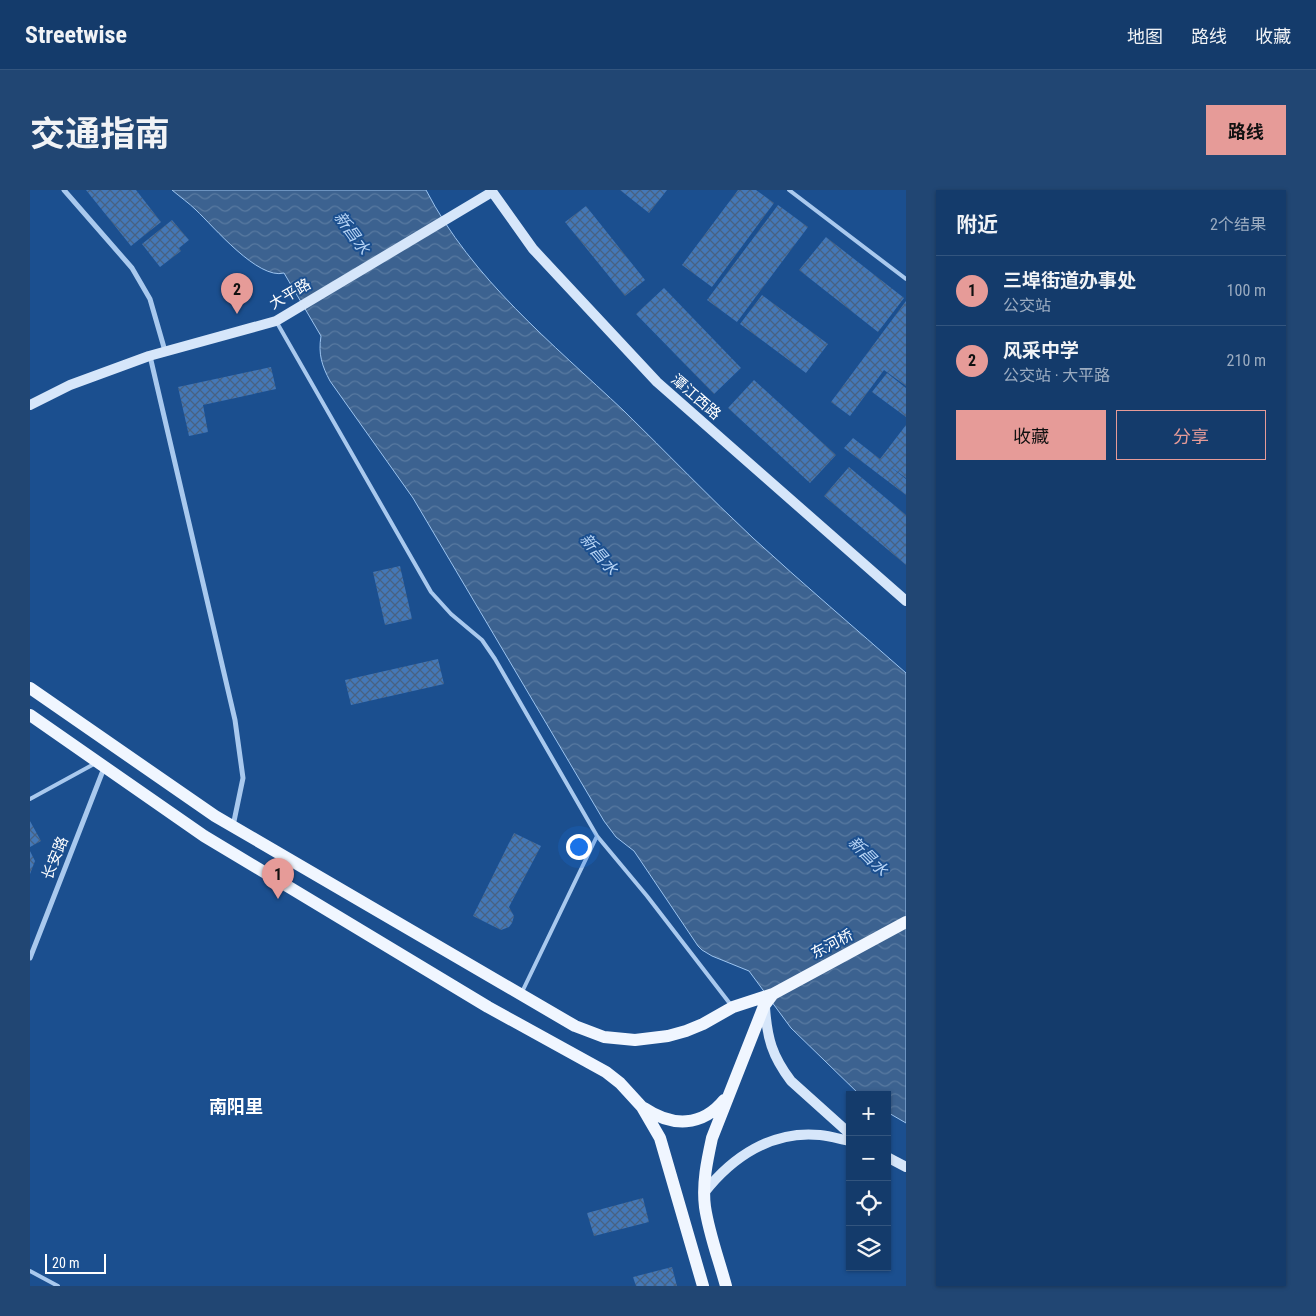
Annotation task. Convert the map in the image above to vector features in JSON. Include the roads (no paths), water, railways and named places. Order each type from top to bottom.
[{"type":"main road","points":[[30,688],[215,816],[574,1026],[604,1036],[635,1040],[668,1036],[686,1031],[733,1007],[773,994]]},
{"type":"main road","points":[[30,715],[212,841],[488,1007],[606,1072],[620,1083],[642,1106],[661,1118],[681,1122],[698,1120],[713,1111],[730,1092]]},
{"type":"main road","name":"东河桥","points":[[773,994],[906,922]]},
{"type":"main road","points":[[726,1286],[705,1208],[704,1193],[707,1157],[712,1138],[764,1006],[773,994]]},
{"type":"main road","points":[[642,1106],[660,1138],[703,1286]]},
{"type":"street","points":[[64,190],[132,268],[150,299],[165,351]]},
{"type":"street","name":"大平路","points":[[30,405],[70,385],[149,356],[276,321],[493,191]]},
{"type":"street","name":"潭江西路","points":[[493,191],[533,249],[657,382],[906,601]]},
{"type":"street","points":[[149,356],[235,720],[243,778],[233,826]]},
{"type":"street","name":"长安路","points":[[30,958],[101,764]]},
{"type":"street","points":[[764,1006],[767,1033],[771,1047],[783,1070],[791,1081],[846,1130]]},
{"type":"street","points":[[704,1193],[722,1172],[744,1154],[777,1139],[807,1134],[846,1140]]},
{"type":"street","points":[[891,1159],[906,1167]]},
{"type":"lane","points":[[790,190],[906,279]]},
{"type":"lane","points":[[276,321],[432,592],[451,614],[482,640],[495,659],[598,836],[648,896],[733,1007]]},
{"type":"lane","points":[[30,799],[101,764]]},
{"type":"lane","points":[[521,994],[598,836]]},
{"type":"lane","points":[[30,1271],[58,1286]]},
{"type":"water","name":"新昌水","points":[[172,190],[426,190],[466,253],[515,308],[624,411],[753,538],[906,673],[906,1123],[891,1114],[891,1091],[856,1091],[791,1028],[749,971],[712,956],[698,946],[634,851],[616,837],[604,821],[413,498],[330,381],[321,360],[321,336],[284,273],[273,273],[249,261],[193,207]]},
{"type":"place","name":"风采中学","points":[[237,314]]},
{"type":"place","name":"三埠街道办事处","points":[[278,899]]},
{"type":"district","name":"南阳里","points":[[236,1106]]}]
